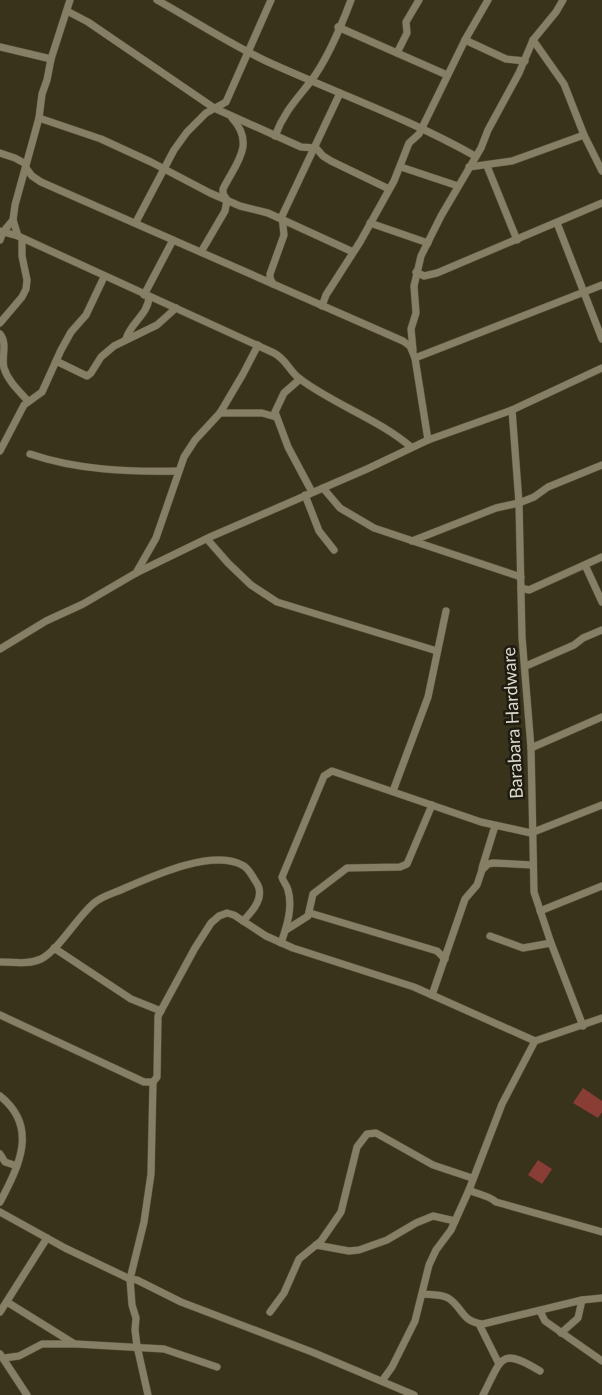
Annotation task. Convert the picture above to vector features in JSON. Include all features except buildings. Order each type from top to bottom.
[{"type":"street","points":[[0,322],[22,297],[26,289],[27,280],[20,238],[13,220],[15,205],[39,118],[42,94],[51,59],[70,0]]},
{"type":"street","points":[[157,0],[248,52],[421,129],[475,156]]},
{"type":"street","points":[[136,222],[187,132],[214,108],[221,107],[226,102],[271,0]]},
{"type":"street","points":[[275,136],[283,115],[311,81],[351,0]]},
{"type":"street","points":[[322,306],[326,295],[390,189],[410,143],[421,129],[465,40],[488,0]]},
{"type":"street","points":[[428,440],[411,329],[416,313],[414,286],[416,272],[421,256],[534,40],[563,0]]},
{"type":"street","points":[[397,53],[406,33],[406,22],[415,1]]},
{"type":"street","points":[[67,10],[214,108],[301,147],[316,148],[323,156],[390,189]]},
{"type":"street","points":[[338,27],[447,75]]},
{"type":"street","points":[[465,40],[506,59],[525,61]]},
{"type":"street","points":[[534,40],[564,84],[584,135],[602,171]]},
{"type":"street","points":[[0,47],[51,59]]},
{"type":"street","points":[[274,285],[270,278],[275,256],[284,235],[282,216],[340,93]]},
{"type":"street","points":[[201,252],[225,211],[227,200],[223,192],[238,162],[245,138],[230,116]]},
{"type":"street","points":[[39,118],[100,139],[227,200],[268,213],[353,252]]},
{"type":"street","points":[[469,167],[487,166],[522,158],[584,135]]},
{"type":"street","points":[[0,153],[15,158],[26,166],[35,178],[403,341],[414,355]]},
{"type":"street","points":[[487,166],[517,240]]},
{"type":"street","points":[[401,167],[458,186]]},
{"type":"street","points":[[22,183],[35,178]]},
{"type":"street","points":[[416,272],[424,276],[437,273],[602,203]]},
{"type":"street","points":[[0,240],[2,231],[13,220]]},
{"type":"street","points":[[370,223],[428,243]]},
{"type":"street","points":[[557,223],[602,339]]},
{"type":"street","points":[[2,231],[279,355],[300,379],[393,433],[411,447]]},
{"type":"street","points":[[126,339],[130,328],[147,308],[146,296],[173,240]]},
{"type":"street","points":[[0,451],[28,400],[42,392],[71,332],[86,315],[104,277]]},
{"type":"street","points":[[414,355],[602,285]]},
{"type":"street","points":[[56,361],[87,376],[92,373],[101,357],[126,339],[157,325],[176,308]]},
{"type":"street","points":[[0,334],[4,344],[5,372],[28,400]]},
{"type":"street","points":[[136,573],[156,538],[184,457],[195,440],[220,413],[258,345]]},
{"type":"street","points":[[0,649],[46,621],[83,604],[136,573],[207,539],[411,447],[512,410],[602,368]]},
{"type":"street","points":[[300,379],[284,393],[277,406],[276,417],[309,494],[319,531],[334,550]]},
{"type":"street","name":"Barabara Hardware","points":[[512,410],[519,503],[522,637],[531,748],[534,892],[550,943],[583,1026]]},
{"type":"street","points":[[220,413],[262,414],[276,417]]},
{"type":"street","points":[[30,454],[82,467],[178,471]]},
{"type":"street","points":[[412,541],[496,508],[534,497],[548,487],[602,465]]},
{"type":"street","points":[[323,488],[340,508],[374,528],[521,577]]},
{"type":"street","points":[[207,539],[251,585],[277,602],[437,651]]},
{"type":"street","points":[[521,588],[529,590],[602,557]]},
{"type":"street","points":[[585,565],[602,602]]},
{"type":"street","points":[[393,791],[428,698],[446,611]]},
{"type":"street","points":[[526,666],[602,630]]},
{"type":"street","points":[[531,748],[602,717]]},
{"type":"street","points":[[281,943],[286,930],[290,905],[288,890],[282,877],[324,776],[332,771],[495,826],[531,833],[602,805]]},
{"type":"street","points":[[286,930],[306,918],[310,912],[314,894],[347,868],[400,867],[407,864],[432,805]]},
{"type":"street","points":[[432,995],[465,899],[477,885],[495,826]]},
{"type":"street","points":[[0,962],[34,961],[45,956],[84,912],[98,900],[157,874],[203,862],[220,860],[240,864],[249,871],[261,892],[254,910],[243,921]]},
{"type":"street","points":[[482,870],[492,863],[533,865]]},
{"type":"street","points":[[540,911],[602,886]]},
{"type":"street","points":[[310,912],[437,951],[445,959]]},
{"type":"street","points":[[148,1395],[137,1346],[136,1318],[132,1305],[130,1279],[144,1222],[149,1184],[153,1082],[157,1077],[157,1022],[195,948],[211,923],[219,916],[234,915],[281,943],[432,995],[535,1041],[602,1018]]},
{"type":"street","points":[[490,936],[523,948],[550,943]]},
{"type":"street","points":[[54,948],[131,999],[161,1011]]},
{"type":"street","points":[[0,1015],[144,1082],[153,1082]]},
{"type":"street","points":[[382,1381],[411,1330],[423,1294],[429,1265],[436,1250],[447,1237],[470,1190],[472,1178],[502,1104],[535,1041]]},
{"type":"street","points":[[0,1202],[14,1178],[23,1149],[23,1135],[15,1111],[1,1098]]},
{"type":"street","points":[[270,1312],[284,1293],[299,1259],[316,1245],[339,1215],[357,1147],[367,1134],[376,1133],[433,1165],[472,1178]]},
{"type":"street","points":[[0,1154],[5,1162],[17,1166]]},
{"type":"street","points":[[470,1190],[500,1203],[602,1232]]},
{"type":"street","points":[[0,1212],[47,1238],[181,1302],[414,1395]]},
{"type":"street","points":[[316,1245],[349,1251],[359,1250],[387,1240],[433,1216],[455,1221]]},
{"type":"street","points":[[0,1312],[47,1238]]},
{"type":"street","points":[[423,1294],[447,1298],[466,1319],[479,1324],[582,1300],[602,1298]]},
{"type":"street","points":[[561,1333],[578,1318],[582,1300]]},
{"type":"street","points":[[7,1302],[76,1344]]},
{"type":"street","points":[[540,1311],[545,1321],[602,1361]]},
{"type":"street","points":[[479,1324],[499,1364]]},
{"type":"street","points":[[1,1356],[19,1356],[42,1344],[137,1346],[178,1352],[217,1367]]},
{"type":"street","points":[[1,1356],[27,1395]]},
{"type":"street","points":[[483,1395],[499,1364],[507,1358],[514,1357],[540,1371]]},
{"type":"shaded area","points":[[583,1088],[602,1101],[602,1112],[598,1118],[573,1103]]},
{"type":"shaded area","points":[[538,1160],[552,1169],[542,1184],[528,1175]]}]
